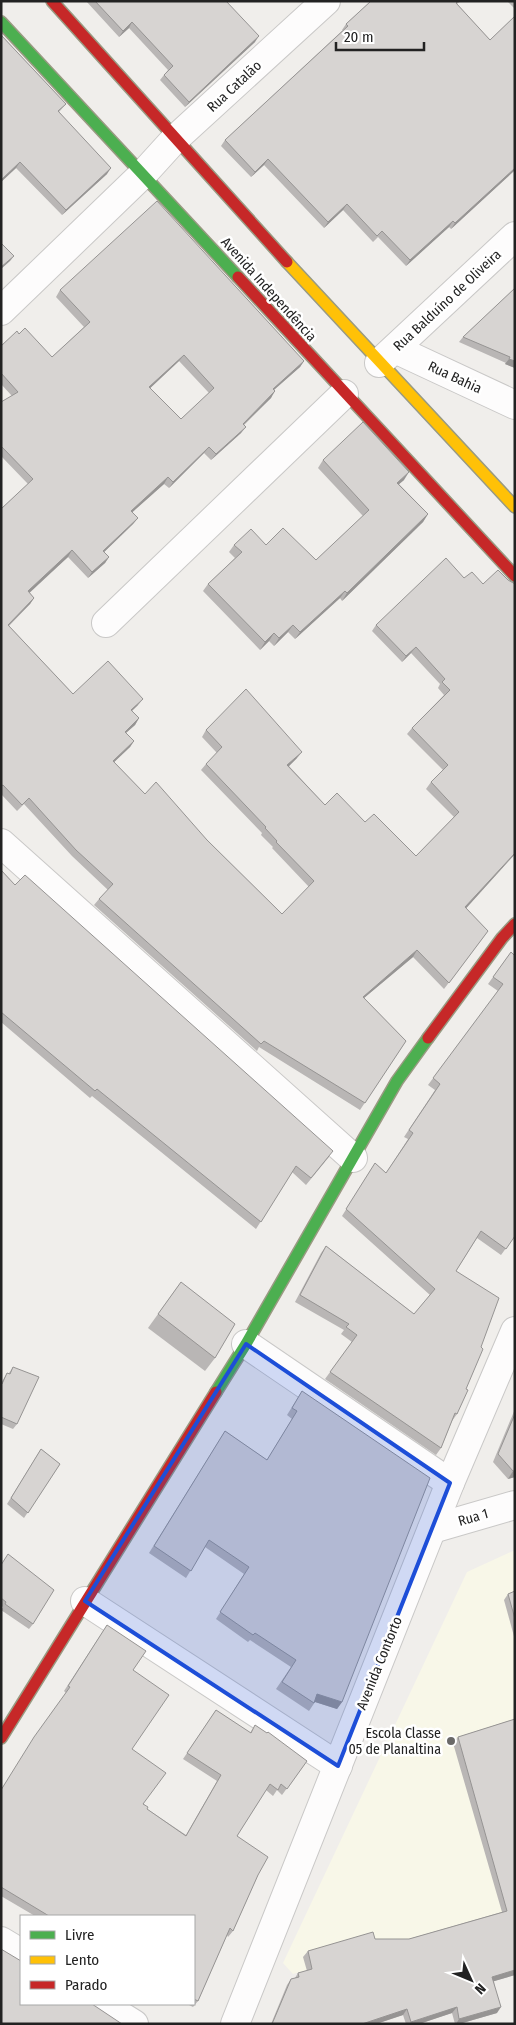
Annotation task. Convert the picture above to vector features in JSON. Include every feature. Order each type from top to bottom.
[{"type":"street","points":[[52,1],[174,140],[387,356],[515,506]]},
{"type":"street","name":"Rua Catalão","points":[[1,311],[144,173],[174,140],[326,1]]},
{"type":"street","name":"Avenida Independência","points":[[1,22],[144,173],[344,394],[515,576]]},
{"type":"street","name":"Rua Balduíno de Oliveira","points":[[387,356],[515,236]]},
{"type":"street","name":"Rua Bahia","points":[[387,356],[515,405]]},
{"type":"street","points":[[106,623],[344,394]]},
{"type":"street","points":[[1,843],[353,1158]]},
{"type":"street","points":[[1,1738],[246,1344],[397,1081],[502,938],[515,924]]},
{"type":"street","name":"Avenida Contorto","points":[[235,2024],[450,1483],[515,1331]]},
{"type":"street","points":[[246,1344],[450,1483]]},
{"type":"street","name":"Rua 1","points":[[432,1529],[515,1505]]},
{"type":"street","points":[[85,1601],[338,1766]]},
{"type":"street","points":[[1,1941],[20,1952]]},
{"type":"street","points":[[104,2005],[134,2024]]},
{"type":"highlighted area","points":[[246,1344],[450,1483],[338,1766],[85,1601]]},
{"type":"shaded area","name":"Escola Classe 05 de Planaltina","points":[[515,1550],[515,1909],[293,1974],[283,1963],[467,1572]]},
{"type":"building","points":[[95,1],[226,1],[259,36],[189,102],[164,75],[173,66],[132,22],[123,31]]},
{"type":"building","points":[[371,1],[458,1],[456,3],[490,40],[515,16],[515,168],[455,223],[453,221],[410,260],[382,231],[377,236],[347,204],[328,222],[268,159],[255,172],[225,140],[348,26],[346,24]]},
{"type":"building","points":[[1,35],[66,104],[58,111],[111,168],[66,210],[20,162],[1,180]]},
{"type":"building","points":[[157,201],[304,361],[273,389],[275,391],[243,424],[246,427],[216,454],[209,447],[173,482],[168,477],[131,511],[138,518],[103,551],[109,557],[92,572],[72,550],[28,591],[34,598],[8,625],[73,694],[108,661],[143,699],[131,710],[139,718],[125,732],[134,741],[113,761],[145,794],[156,782],[207,840],[282,914],[314,881],[206,764],[222,747],[206,730],[246,689],[302,752],[287,765],[325,805],[337,793],[365,822],[374,814],[416,856],[459,812],[431,782],[448,765],[412,728],[450,690],[442,682],[445,679],[416,647],[406,656],[376,625],[446,558],[464,578],[472,572],[483,584],[498,570],[515,584],[515,853],[465,907],[488,931],[449,983],[417,950],[363,997],[406,1041],[365,1103],[264,1041],[261,1044],[99,899],[113,884],[76,850],[29,798],[22,805],[3,785],[1,786],[1,509],[33,479],[1,446],[1,402],[18,392],[1,373],[1,346],[17,331],[19,334],[25,328],[52,357],[90,322],[60,290]],"holes":[[[184,355],[214,388],[181,419],[149,387]]]},
{"type":"building","points":[[1,243],[14,256],[1,267]]},
{"type":"building","points":[[515,288],[515,361],[509,359],[510,357],[463,337]]},
{"type":"building","points":[[363,422],[409,472],[397,483],[428,514],[347,593],[345,591],[300,632],[293,625],[279,638],[274,633],[265,642],[208,584],[242,552],[234,545],[251,529],[266,545],[283,528],[316,560],[369,510],[323,460]]},
{"type":"building","points":[[1,870],[15,885],[25,875],[333,1151],[311,1178],[296,1166],[261,1222],[97,1089],[95,1091],[1,1012]]},
{"type":"building","points":[[511,952],[515,956],[515,1236],[506,1249],[481,1231],[456,1271],[499,1298],[481,1347],[483,1349],[466,1389],[468,1390],[457,1414],[455,1413],[441,1448],[330,1372],[357,1335],[346,1327],[349,1324],[300,1295],[326,1246],[414,1314],[435,1289],[346,1209],[375,1163],[386,1173],[413,1133],[409,1130],[440,1084],[433,1078],[503,984],[493,977]]},
{"type":"building","points":[[181,1282],[235,1324],[215,1358],[158,1314]]},
{"type":"building","points":[[13,1367],[39,1377],[17,1424],[1,1417],[1,1384],[7,1373],[10,1374]]},
{"type":"building","points":[[302,1391],[430,1478],[342,1702],[317,1694],[314,1703],[282,1682],[296,1660],[255,1633],[253,1635],[220,1612],[249,1567],[209,1540],[191,1571],[154,1546],[225,1431],[267,1460],[297,1411],[292,1408]]},
{"type":"building","points":[[515,1414],[515,1471],[513,1471],[498,1454]]},
{"type":"building","points":[[41,1449],[60,1464],[28,1513],[11,1498]]},
{"type":"building","points":[[8,1554],[54,1590],[33,1624],[5,1604],[6,1602],[1,1598],[1,1565]]},
{"type":"building","points":[[515,1591],[515,1619],[508,1594]]},
{"type":"building","points":[[107,1625],[146,1651],[133,1670],[169,1695],[132,1749],[166,1773],[143,1804],[148,1807],[147,1809],[186,1836],[221,1775],[187,1753],[216,1710],[251,1733],[255,1725],[268,1732],[307,1761],[287,1789],[281,1784],[278,1790],[270,1784],[237,1836],[268,1857],[233,1931],[230,1928],[198,2001],[195,2000],[195,1915],[47,1915],[1,1887],[1,1790],[34,1737],[70,1687],[68,1686]]},
{"type":"building","points":[[515,1719],[515,1970],[492,1977],[501,2007],[459,2019],[457,2007],[411,2022],[407,2009],[362,2024],[272,2024],[291,1979],[299,1977],[298,1973],[312,1969],[308,1951],[373,1932],[375,1939],[409,1939],[507,1911],[458,1737]]},
{"type":"building","points":[[1,1949],[20,1960],[20,2005],[94,2005],[122,2024],[1,2024]]},
{"type":"traffic: fast","points":[[1,22],[238,277]]},
{"type":"traffic: fast","points":[[216,1392],[246,1344],[397,1081],[428,1038]]},
{"type":"traffic: slow","points":[[287,262],[515,507]]},
{"type":"traffic: jam","points":[[52,1],[287,262]]},
{"type":"traffic: jam","points":[[238,277],[515,576]]},
{"type":"traffic: jam","points":[[428,1038],[502,938],[515,924]]},
{"type":"traffic: jam","points":[[1,1738],[216,1392]]},
{"type":"place","name":"Escola Classe 05 de Planaltina","points":[[451,1741]]}]
